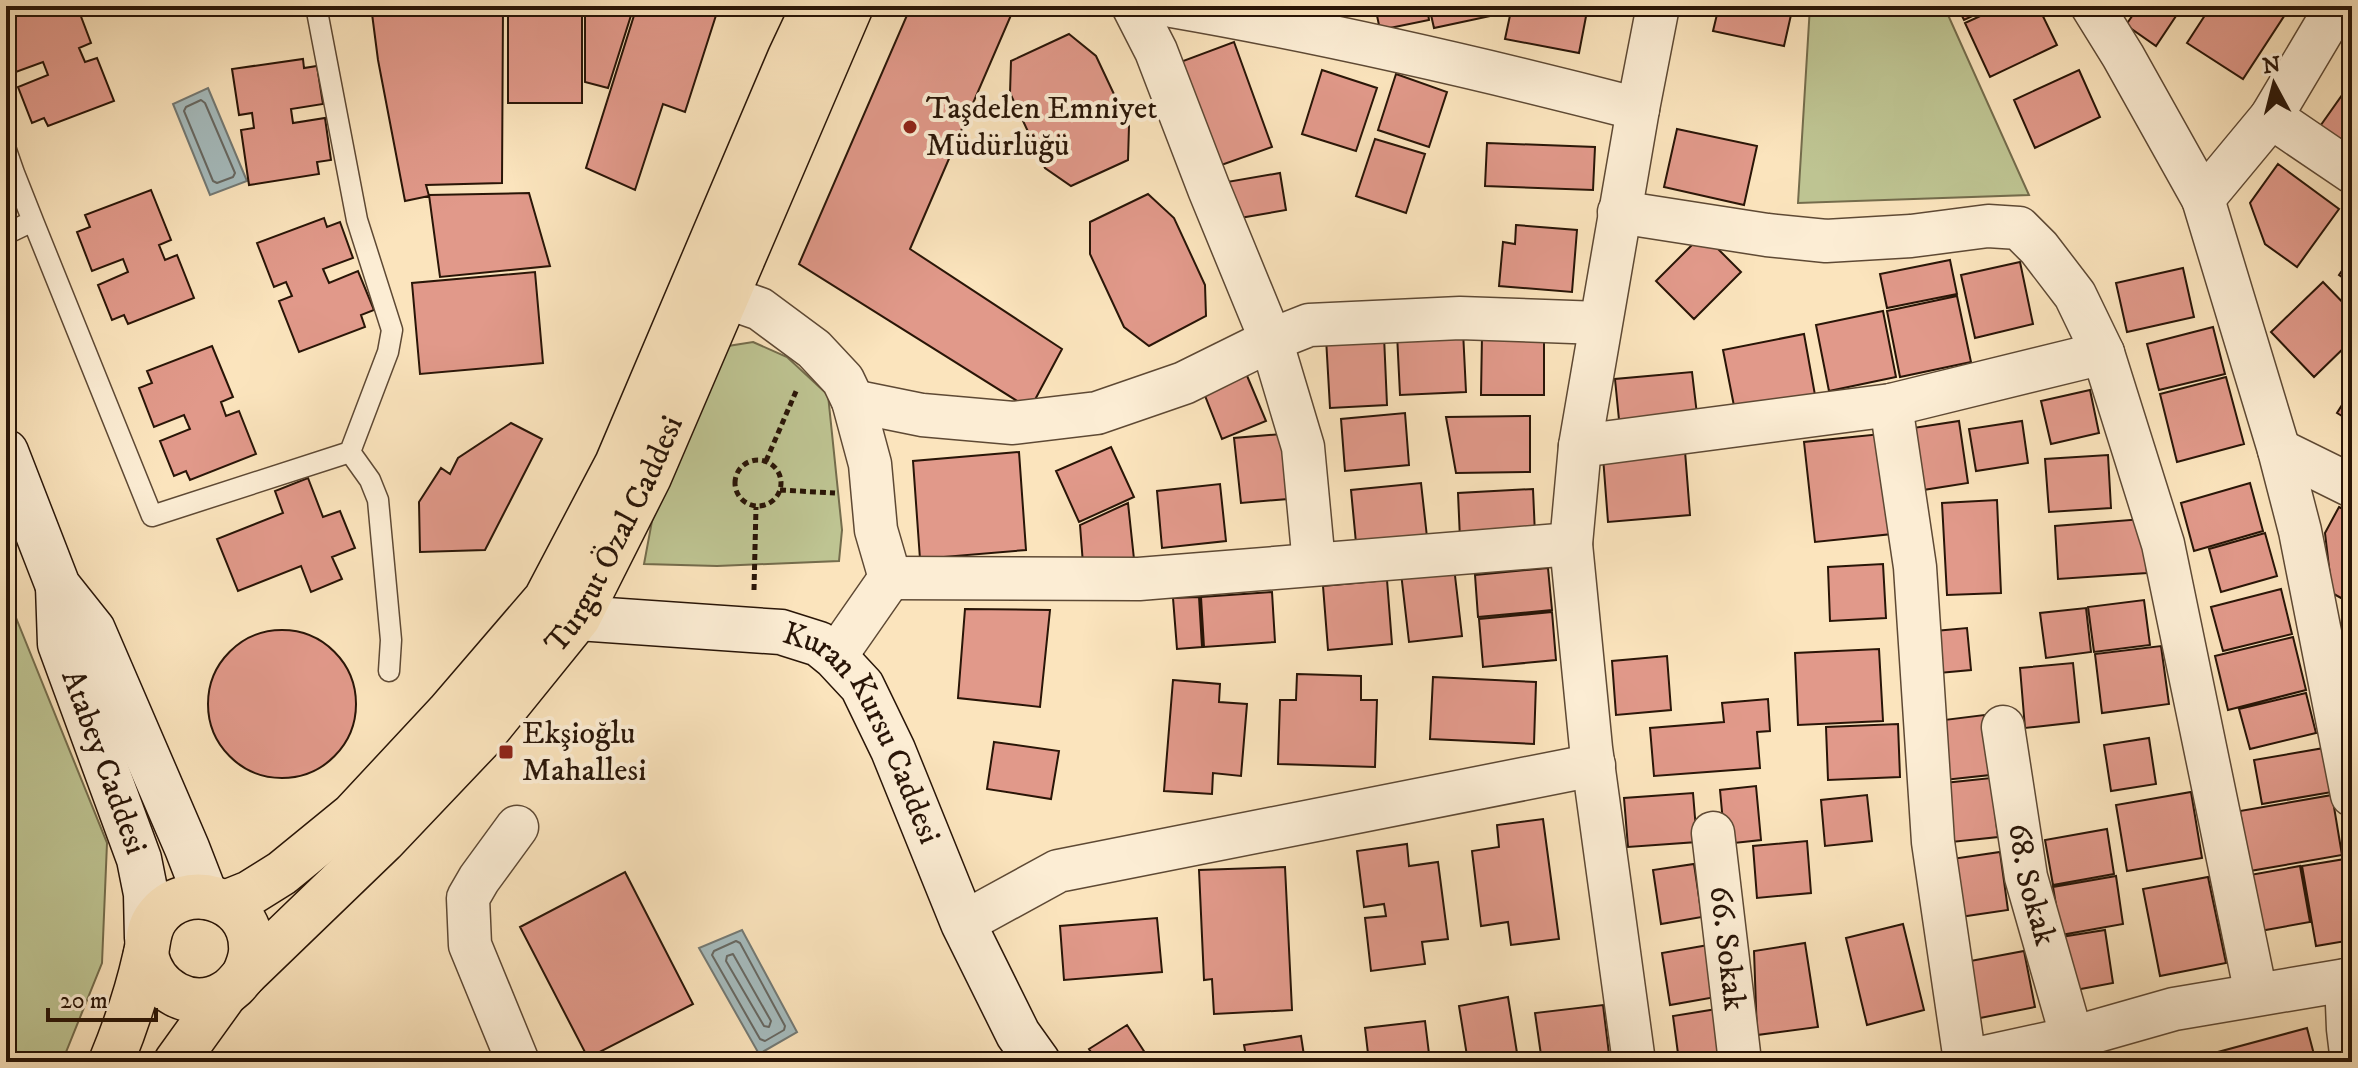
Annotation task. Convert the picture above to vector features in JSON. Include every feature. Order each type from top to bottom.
[{"type":"main road","name":"Turgut Özal Caddesi","points":[[708,292],[790,57],[814,6]]},
{"type":"main road","name":"Turgut Özal Caddesi","points":[[234,984],[383,841],[480,739],[562,609],[617,464],[708,292],[851,6]]},
{"type":"main road","name":"Atabey Caddesi","points":[[6,452],[58,586],[93,630],[216,900]]},
{"type":"main road","name":"Atabey Caddesi","points":[[58,586],[60,644],[139,859],[146,894],[147,946]]},
{"type":"main road","name":"Turgut Özal Caddesi","points":[[111,1062],[125,1029],[157,917],[170,904],[187,897],[216,900],[250,893],[282,873],[353,815],[448,713],[562,609]]},
{"type":"main road","name":"Kuran Kursu Caddesi","points":[[562,609],[781,632],[819,644],[835,657],[862,686],[887,737],[963,923],[1018,1034],[1038,1062]]},
{"type":"main road","name":"Turgut Özal Caddesi","points":[[176,1062],[250,961],[251,944],[247,928],[238,913],[216,900]]},
{"type":"main road","points":[[147,946],[151,972],[174,995],[190,1000],[207,1000],[234,984]]},
{"type":"street","points":[[1133,6],[1156,51],[1271,340],[1303,447],[1314,564]]},
{"type":"street","points":[[1172,6],[1425,57],[1638,109]]},
{"type":"street","points":[[1634,1062],[1594,765],[1571,544],[1580,446],[1619,212],[1658,6]]},
{"type":"street","points":[[2092,6],[2203,199],[2279,450],[2300,531],[2352,795]]},
{"type":"street","points":[[2203,199],[2271,117],[2337,6]]},
{"type":"street","points":[[2271,117],[2352,172]]},
{"type":"street","points":[[1619,212],[1826,241],[1911,236],[1988,226],[2019,228],[2039,248],[2075,295],[2103,353],[2163,544],[2256,994]]},
{"type":"street","points":[[708,292],[760,309],[814,349],[843,380],[853,401],[870,464],[876,530],[890,578]]},
{"type":"street","points":[[853,401],[922,415],[1013,423],[1097,413],[1184,383],[1309,325],[1460,318],[1600,323]]},
{"type":"street","points":[[1580,446],[1891,405],[2103,353]]},
{"type":"street","points":[[1891,405],[1915,567],[1933,842],[1964,1062],[2072,1038],[2174,1009],[2349,979],[2348,1029],[2352,1062]]},
{"type":"street","points":[[2279,450],[2352,486]]},
{"type":"street","points":[[890,578],[1139,579],[1571,544]]},
{"type":"street","points":[[835,657],[890,578]]},
{"type":"street","name":"68. Sokak","points":[[2003,727],[2026,877],[2072,1038]]},
{"type":"street","points":[[963,923],[1058,871],[1594,765]]},
{"type":"street","points":[[517,827],[468,898],[470,945],[518,1062]]},
{"type":"street","name":"66. Sokak","points":[[1713,833],[1740,1062]]},
{"type":"lane","points":[[316,6],[357,220],[392,330],[388,352],[350,452]]},
{"type":"lane","points":[[6,150],[10,175],[33,221],[152,516],[350,452]]},
{"type":"lane","points":[[6,234],[33,221]]},
{"type":"lane","points":[[350,452],[370,480],[378,500],[391,640],[389,671]]},
{"type":"path","points":[[766,461],[814,349]]},
{"type":"path","points":[[750,461],[766,461],[777,470],[780,490],[771,502],[756,507],[748,505],[737,494],[735,478],[743,465],[750,461]]},
{"type":"path","points":[[780,490],[874,496]]},
{"type":"path","points":[[753,630],[756,507]]},
{"type":"green space","points":[[1810,6],[1944,6],[2029,195],[1798,203]]},
{"type":"green space","points":[[753,342],[787,357],[828,395],[842,530],[839,561],[717,566],[644,564],[652,521],[722,347]]},
{"type":"green space","points":[[6,593],[107,843],[102,963],[62,1062],[6,1062]]},
{"type":"water","points":[[208,88],[247,181],[210,195],[173,104]]},
{"type":"water","points":[[742,930],[797,1032],[759,1054],[699,948]]},
{"type":"building","points":[[35,6],[77,6],[91,43],[79,48],[85,62],[97,58],[114,101],[48,126],[44,118],[32,123],[18,87],[48,75],[43,62],[13,73],[6,57],[6,31],[10,30],[6,18]]},
{"type":"building","points":[[222,6],[247,6],[225,14]]},
{"type":"building","points":[[371,6],[503,6],[502,183],[426,185],[429,196],[405,201]]},
{"type":"building","points":[[508,6],[582,6],[582,103],[508,103]]},
{"type":"building","points":[[585,6],[634,6],[608,88],[585,82]]},
{"type":"building","points":[[637,6],[719,6],[685,112],[663,104],[635,190],[586,168]]},
{"type":"building","name":"Taşdelen Emniyet Müdürlüğü","points":[[911,6],[1015,6],[910,249],[1062,349],[1030,409],[799,264]]},
{"type":"building","points":[[1375,6],[1427,6],[1429,20],[1380,30]]},
{"type":"building","points":[[1429,6],[1493,6],[1495,15],[1434,28]]},
{"type":"building","points":[[1512,6],[1588,6],[1579,53],[1505,39]]},
{"type":"building","points":[[1719,6],[1793,6],[1784,46],[1713,31]]},
{"type":"building","points":[[1957,6],[1994,6],[1964,20]]},
{"type":"building","points":[[2002,6],[2038,6],[2057,45],[1990,77],[1965,23]]},
{"type":"building","points":[[2139,6],[2168,6],[2178,13],[2156,46],[2126,25]]},
{"type":"building","points":[[2211,6],[2290,7],[2243,79],[2187,43]]},
{"type":"building","points":[[1069,34],[1096,56],[1129,126],[1128,160],[1071,186],[1045,168],[1010,93],[1011,61]]},
{"type":"building","points":[[1234,42],[1272,147],[1213,168],[1175,64]]},
{"type":"building","points":[[303,59],[304,68],[317,66],[323,104],[291,109],[293,123],[325,118],[331,160],[317,162],[319,174],[249,185],[241,130],[254,128],[252,113],[239,115],[232,69]]},
{"type":"building","points":[[1322,70],[1377,88],[1356,151],[1302,134]]},
{"type":"building","points":[[2079,70],[2100,117],[2035,148],[2014,100]]},
{"type":"building","points":[[1396,74],[1447,92],[1429,147],[1378,130]]},
{"type":"building","points":[[2352,81],[2352,158],[2316,132]]},
{"type":"building","points":[[1677,129],[1757,146],[1744,205],[1664,187]]},
{"type":"building","points":[[1375,139],[1425,154],[1406,213],[1356,196]]},
{"type":"building","points":[[1487,143],[1595,147],[1593,190],[1485,186]]},
{"type":"building","points":[[2278,164],[2339,209],[2297,267],[2265,244],[2250,203]]},
{"type":"building","points":[[1280,173],[1286,210],[1234,219],[1227,182]]},
{"type":"building","points":[[151,190],[171,240],[159,245],[165,260],[177,255],[194,298],[128,324],[124,315],[112,320],[98,285],[128,272],[123,259],[92,271],[77,232],[90,227],[85,215]]},
{"type":"building","points":[[529,193],[550,266],[440,277],[429,195]]},
{"type":"building","points":[[1148,194],[1174,218],[1205,285],[1206,316],[1149,346],[1124,327],[1090,254],[1090,222]]},
{"type":"building","points":[[324,218],[327,227],[340,222],[353,258],[323,269],[329,283],[358,271],[374,310],[361,315],[365,327],[299,352],[279,301],[292,296],[286,282],[274,287],[257,243]]},
{"type":"building","points":[[1516,225],[1577,230],[1572,292],[1499,286],[1503,242],[1515,244]]},
{"type":"building","points":[[1703,234],[1741,272],[1694,319],[1656,281]]},
{"type":"building","points":[[2352,256],[2352,284],[2339,275]]},
{"type":"building","points":[[1950,260],[1957,294],[1887,308],[1880,274]]},
{"type":"building","points":[[2020,262],[2033,324],[1975,338],[1961,275]]},
{"type":"building","points":[[2183,268],[2194,317],[2127,332],[2116,283]]},
{"type":"building","points":[[535,272],[543,363],[420,374],[412,283]]},
{"type":"building","points":[[2323,282],[2352,312],[2352,340],[2314,377],[2271,332]]},
{"type":"building","points":[[1957,296],[1971,362],[1900,377],[1887,311]]},
{"type":"building","points":[[1883,311],[1896,377],[1829,391],[1816,325]]},
{"type":"building","points":[[2213,327],[2225,374],[2159,390],[2147,344]]},
{"type":"building","points":[[1463,331],[1466,392],[1400,395],[1397,334]]},
{"type":"building","points":[[1804,334],[1815,395],[1735,411],[1723,350]]},
{"type":"building","points":[[1482,335],[1544,335],[1544,395],[1481,395]]},
{"type":"building","points":[[1384,336],[1387,405],[1330,408],[1326,338]]},
{"type":"building","points":[[212,346],[233,397],[221,402],[226,416],[239,411],[256,454],[190,480],[186,471],[174,476],[160,441],[190,429],[184,415],[154,427],[139,388],[152,383],[147,371]]},
{"type":"building","points":[[1245,371],[1266,421],[1222,439],[1202,388]]},
{"type":"building","points":[[1692,372],[1698,423],[1620,430],[1615,379]]},
{"type":"building","points":[[2226,377],[2244,444],[2177,462],[2160,394]]},
{"type":"building","points":[[2352,389],[2352,422],[2337,413]]},
{"type":"building","points":[[2090,390],[2099,433],[2051,444],[2041,401]]},
{"type":"building","points":[[1405,413],[1409,465],[1345,471],[1341,419]]},
{"type":"building","points":[[1530,416],[1530,472],[1456,473],[1446,417]]},
{"type":"building","points":[[1959,421],[1968,483],[1923,490],[1913,428]]},
{"type":"building","points":[[2022,421],[2028,463],[1976,471],[1969,429]]},
{"type":"building","points":[[511,423],[542,439],[485,550],[420,552],[419,502],[441,468],[450,474],[458,458]]},
{"type":"building","points":[[1282,434],[1288,499],[1241,503],[1234,438]]},
{"type":"building","points":[[1881,434],[1892,534],[1815,542],[1804,442]]},
{"type":"building","points":[[1111,447],[1134,497],[1079,522],[1056,471]]},
{"type":"building","points":[[1685,451],[1690,515],[1608,522],[1603,457]]},
{"type":"building","points":[[1019,452],[1026,550],[920,559],[913,461]]},
{"type":"building","points":[[2108,455],[2111,508],[2049,512],[2045,459]]},
{"type":"building","points":[[308,478],[323,517],[340,511],[355,548],[332,557],[342,579],[311,592],[301,566],[238,591],[217,539],[283,513],[275,491]]},
{"type":"building","points":[[1421,483],[1427,537],[1356,543],[1351,490]]},
{"type":"building","points":[[2250,483],[2263,531],[2194,551],[2181,503]]},
{"type":"building","points":[[1220,484],[1226,541],[1162,548],[1157,491]]},
{"type":"building","points":[[1533,489],[1535,535],[1460,539],[1458,493]]},
{"type":"building","points":[[1997,500],[2001,593],[1947,595],[1942,503]]},
{"type":"building","points":[[1128,503],[1134,559],[1083,564],[1080,525]]},
{"type":"building","points":[[2339,507],[2352,514],[2352,604],[2332,593],[2325,533]]},
{"type":"building","points":[[2143,519],[2147,573],[2058,579],[2055,526]]},
{"type":"building","points":[[2265,533],[2277,576],[2221,592],[2209,549]]},
{"type":"building","points":[[1883,564],[1886,618],[1830,621],[1828,567]]},
{"type":"building","points":[[1454,567],[1462,636],[1409,642],[1401,573]]},
{"type":"building","points":[[1548,568],[1552,610],[1478,617],[1475,575]]},
{"type":"building","points":[[1387,580],[1392,644],[1328,650],[1323,586]]},
{"type":"building","points":[[2281,589],[2292,634],[2223,651],[2211,607]]},
{"type":"building","points":[[1272,592],[1275,642],[1204,647],[1201,597]]},
{"type":"building","points":[[1199,597],[1202,647],[1177,649],[1173,598]]},
{"type":"building","points":[[2144,600],[2150,645],[2094,652],[2088,607]]},
{"type":"building","points":[[2086,608],[2091,652],[2046,658],[2040,613]]},
{"type":"building","points":[[965,609],[1050,610],[1040,707],[958,698]]},
{"type":"building","points":[[1552,612],[1556,660],[1483,667],[1479,619]]},
{"type":"building","points":[[1967,628],[1971,670],[1928,674],[1924,632]]},
{"type":"building","points":[[282,630],[310,636],[334,652],[350,676],[356,704],[350,732],[334,756],[310,772],[282,778],[254,772],[230,756],[214,732],[208,704],[214,676],[230,652],[254,636]]},
{"type":"building","points":[[2293,637],[2306,690],[2228,710],[2215,656]]},
{"type":"building","points":[[2161,646],[2169,704],[2102,713],[2095,654]]},
{"type":"building","points":[[1879,649],[1883,721],[1798,725],[1795,653]]},
{"type":"building","points":[[1667,656],[1671,710],[1616,715],[1612,661]]},
{"type":"building","points":[[2073,663],[2079,722],[2025,728],[2020,668]]},
{"type":"building","points":[[1297,674],[1361,676],[1361,700],[1377,700],[1375,767],[1278,764],[1280,700],[1296,700]]},
{"type":"building","points":[[1433,677],[1536,682],[1534,744],[1430,739]]},
{"type":"building","points":[[1173,680],[1220,684],[1219,702],[1247,704],[1241,776],[1213,773],[1212,794],[1164,791]]},
{"type":"building","points":[[2306,693],[2316,733],[2250,749],[2239,709]]},
{"type":"building","points":[[1768,699],[1770,731],[1757,732],[1760,768],[1654,776],[1650,728],[1724,722],[1722,703]]},
{"type":"building","points":[[1984,715],[1990,775],[1935,781],[1928,722]]},
{"type":"building","points":[[1898,724],[1900,777],[1828,780],[1826,727]]},
{"type":"building","points":[[2149,738],[2156,784],[2111,791],[2104,745]]},
{"type":"building","points":[[994,742],[1059,751],[1051,799],[987,789]]},
{"type":"building","points":[[2324,748],[2332,792],[2262,804],[2254,760]]},
{"type":"building","points":[[1991,778],[1998,837],[1942,843],[1935,784]]},
{"type":"building","points":[[1756,786],[1761,840],[1725,844],[1720,790]]},
{"type":"building","points":[[2191,792],[2202,858],[2127,871],[2116,805]]},
{"type":"building","points":[[1693,793],[1697,842],[1628,847],[1624,798]]},
{"type":"building","points":[[1867,795],[1872,841],[1825,846],[1821,800]]},
{"type":"building","points":[[2332,795],[2342,855],[2250,871],[2240,811]]},
{"type":"building","points":[[1543,819],[1559,939],[1511,945],[1508,922],[1481,926],[1472,851],[1499,847],[1497,825]]},
{"type":"building","points":[[2107,829],[2114,874],[2053,885],[2045,840]]},
{"type":"building","points":[[1807,841],[1811,893],[1757,898],[1753,846]]},
{"type":"building","points":[[1407,844],[1409,866],[1438,862],[1448,939],[1422,942],[1425,964],[1371,971],[1365,918],[1386,916],[1384,904],[1364,907],[1357,851]]},
{"type":"building","points":[[2000,852],[2008,910],[1953,918],[1945,860]]},
{"type":"building","points":[[2345,859],[2352,901],[2352,940],[2316,946],[2302,866]]},
{"type":"building","points":[[1694,864],[1702,917],[1661,924],[1653,870]]},
{"type":"building","points":[[2300,866],[2310,922],[2260,931],[2250,875]]},
{"type":"building","points":[[1285,867],[1292,1010],[1214,1014],[1212,979],[1204,980],[1199,870]]},
{"type":"building","points":[[625,872],[693,1004],[588,1058],[520,927]]},
{"type":"building","points":[[2116,876],[2123,924],[2061,935],[2053,887]]},
{"type":"building","points":[[2208,877],[2226,963],[2160,976],[2143,889]]},
{"type":"building","points":[[1157,918],[1162,972],[1064,980],[1060,926]]},
{"type":"building","points":[[1903,924],[1924,1010],[1867,1025],[1846,938]]},
{"type":"building","points":[[2105,930],[2113,983],[2070,991],[2061,937]]},
{"type":"building","points":[[1720,943],[1727,995],[1670,1005],[1662,953]]},
{"type":"building","points":[[1805,943],[1818,1027],[1757,1035],[1754,951]]},
{"type":"building","points":[[2024,951],[2035,1007],[1975,1019],[1965,962]]},
{"type":"building","points":[[1508,997],[1518,1059],[1468,1062],[1459,1006]]},
{"type":"building","points":[[1603,1005],[1609,1054],[1542,1062],[1535,1013]]},
{"type":"building","points":[[1723,1008],[1730,1054],[1679,1061],[1673,1016]]},
{"type":"building","points":[[1425,1021],[1430,1062],[1369,1062],[1365,1028]]},
{"type":"building","points":[[1127,1025],[1151,1062],[1097,1062],[1089,1049]]},
{"type":"building","points":[[2307,1028],[2316,1062],[2205,1062],[2203,1056]]},
{"type":"building","points":[[1301,1036],[1305,1062],[1247,1062],[1244,1045]]},
{"type":"place","name":"Taşdelen Emniyet Müdürlüğü","points":[[910,127]]},
{"type":"place","name":"Ekşioğlu Mahallesi","points":[[506,752]]}]
